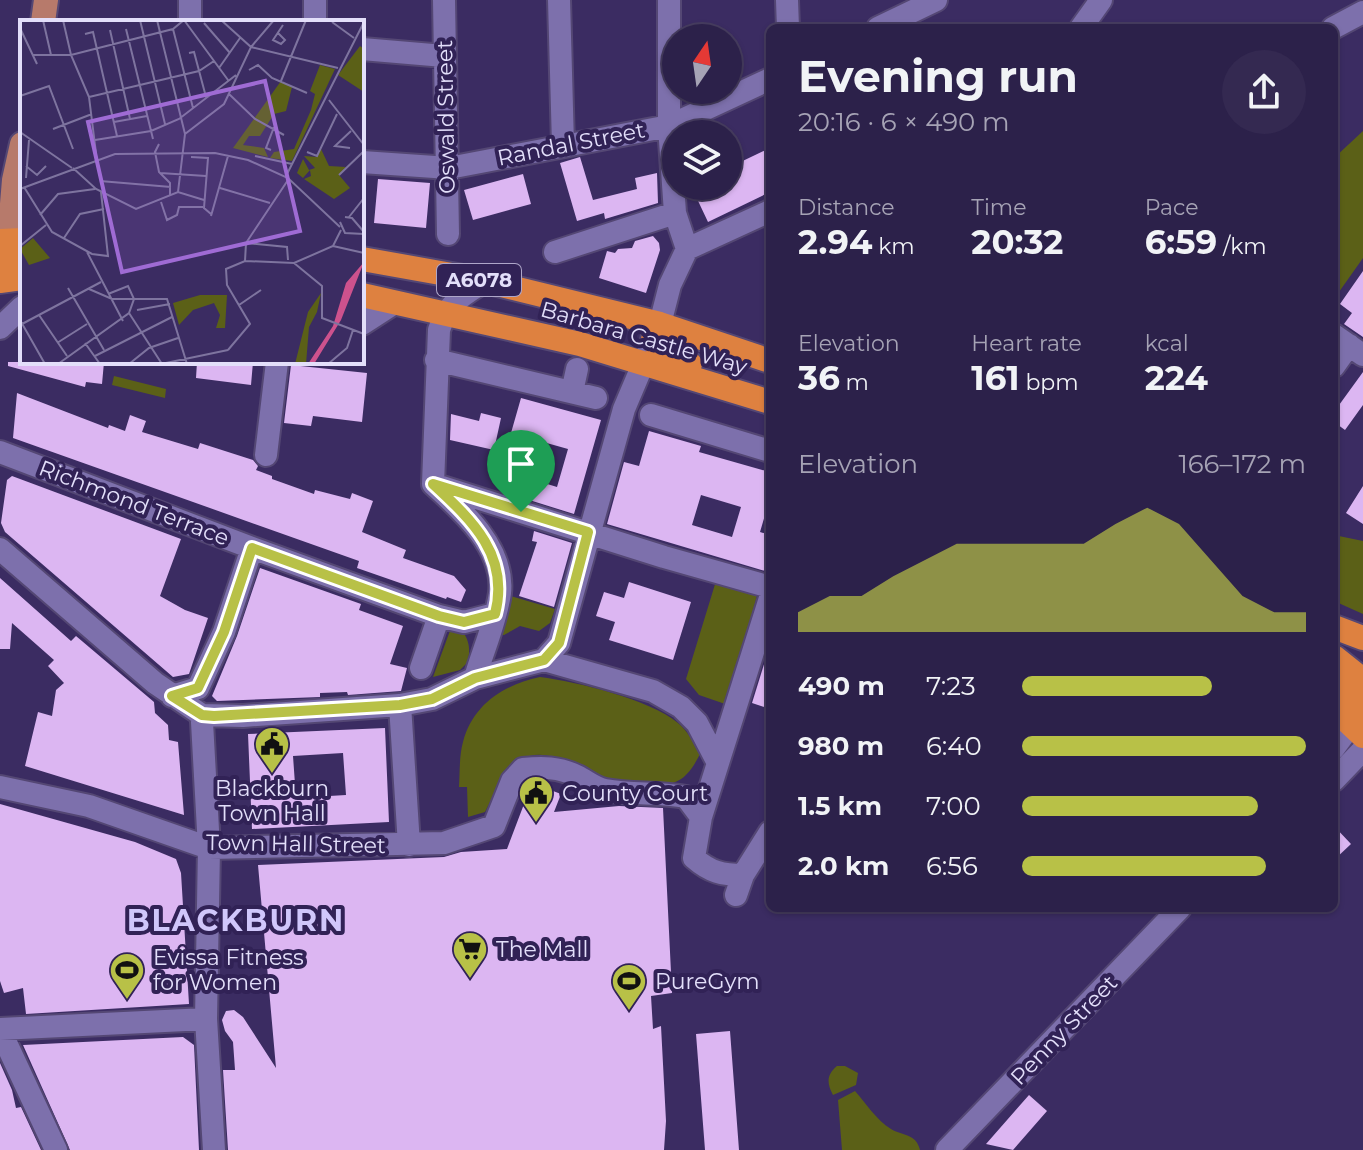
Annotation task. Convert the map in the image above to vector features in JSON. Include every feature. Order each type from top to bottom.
[{"type":"highway","name":"Barbara Castle Way","points":[[364,259],[485,281],[763,360]]},
{"type":"highway","points":[[0,281],[20,278]]},
{"type":"highway","name":"Barbara Castle Way","points":[[364,295],[580,344],[766,401]]},
{"type":"highway","name":"A6078","points":[[657,332],[663,354],[753,384],[766,392]]},
{"type":"highway","points":[[1338,629],[1363,638]]},
{"type":"highway","points":[[1338,660],[1363,680]]},
{"type":"highway","points":[[1338,688],[1355,718]]},
{"type":"main road","points":[[43,20],[46,0]]},
{"type":"main road","points":[[11,248],[14,180],[20,153]]},
{"type":"street","name":"Oswald Street","points":[[444,0],[448,234]]},
{"type":"street","points":[[559,0],[563,145]]},
{"type":"street","points":[[669,0],[669,120]]},
{"type":"street","points":[[787,0],[788,24]]},
{"type":"street","points":[[883,24],[904,7],[936,0]]},
{"type":"street","points":[[1084,24],[1101,0]]},
{"type":"street","points":[[1338,25],[1363,12]]},
{"type":"street","points":[[364,49],[444,56]]},
{"type":"street","name":"Randal Street","points":[[682,120],[766,81]]},
{"type":"street","name":"Randal Street","points":[[364,162],[449,168],[662,127]]},
{"type":"street","points":[[674,200],[675,213],[687,249]]},
{"type":"street","points":[[567,255],[675,213]]},
{"type":"street","points":[[544,660],[559,643],[624,409],[657,332],[670,285],[687,249],[766,213]]},
{"type":"street","points":[[475,678],[500,590],[494,558],[470,521],[433,484],[436,360],[439,330],[445,312],[451,304],[485,281]]},
{"type":"street","points":[[364,323],[396,302]]},
{"type":"street","points":[[0,328],[20,309]]},
{"type":"street","points":[[436,360],[596,398]]},
{"type":"street","points":[[266,455],[277,364]]},
{"type":"street","points":[[572,392],[577,369]]},
{"type":"street","points":[[666,414],[766,450]]},
{"type":"street","name":"Richmond Terrace","points":[[0,452],[439,616],[464,622],[495,614]]},
{"type":"street","points":[[433,484],[766,586]]},
{"type":"street","points":[[172,696],[198,688],[224,632],[252,548]]},
{"type":"street","points":[[0,549],[202,718],[400,705],[432,699],[475,678],[544,660],[653,691],[681,707],[697,723],[718,763]]},
{"type":"street","points":[[766,611],[701,817],[694,858],[706,869],[740,885],[766,839]]},
{"type":"street","points":[[421,668],[439,616]]},
{"type":"street","points":[[488,638],[491,648],[516,668]]},
{"type":"street","points":[[400,705],[409,845]]},
{"type":"street","points":[[202,718],[209,848],[206,1019],[214,1150]]},
{"type":"street","points":[[1338,742],[1355,718]]},
{"type":"street","points":[[1338,777],[1363,750]]},
{"type":"street","name":"Town Hall Street","points":[[0,787],[89,806],[209,848],[444,843],[494,826],[517,775],[523,769],[546,766],[575,775],[601,789],[629,793],[660,792],[686,797],[701,817]]},
{"type":"street","points":[[1338,781],[1363,781]]},
{"type":"street","name":"Penny Street","points":[[952,1149],[1176,912]]},
{"type":"street","points":[[56,1150],[0,1030],[206,1019]]},
{"type":"green space","points":[[1363,131],[1363,258],[1338,293],[1338,154]]},
{"type":"green space","points":[[114,376],[166,389],[165,398],[112,385]]},
{"type":"green space","points":[[1338,536],[1363,541],[1363,614],[1338,603]]},
{"type":"green space","points":[[716,581],[758,592],[728,705],[699,695],[686,679]]},
{"type":"green space","points":[[507,595],[555,609],[550,623],[539,631],[520,626],[499,635]]},
{"type":"green space","points":[[451,628],[462,630],[465,634],[469,646],[468,662],[460,670],[433,677]]},
{"type":"green space","points":[[540,677],[593,687],[650,706],[682,726],[700,754],[681,779],[657,785],[607,783],[552,757],[530,756],[507,771],[485,812],[468,817],[467,787],[459,787],[461,753],[474,717],[502,691]]},
{"type":"green space","points":[[837,1066],[845,1066],[858,1073],[856,1085],[833,1095],[829,1080]]},
{"type":"green space","points":[[855,1091],[881,1121],[912,1138],[920,1150],[842,1150],[838,1100]]},
{"type":"building","points":[[766,150],[766,194],[708,222],[698,200],[742,200],[742,161]]},
{"type":"building","points":[[580,157],[593,200],[637,189],[635,178],[657,173],[658,203],[605,219],[604,213],[577,221],[560,163]]},
{"type":"building","points":[[523,174],[531,204],[473,220],[464,190]]},
{"type":"building","points":[[378,179],[430,183],[426,228],[374,223]]},
{"type":"building","points":[[653,236],[660,250],[646,293],[599,278],[607,251],[615,253],[618,249],[632,248],[635,241]]},
{"type":"building","points":[[1363,271],[1363,337],[1344,324],[1352,313],[1340,304]]},
{"type":"building","points":[[8,362],[104,364],[102,384],[86,382],[85,387],[8,366]]},
{"type":"building","points":[[197,364],[253,364],[251,385],[196,378]]},
{"type":"building","points":[[291,365],[367,373],[362,422],[313,416],[311,426],[284,423]]},
{"type":"building","points":[[1363,372],[1363,405],[1345,430],[1338,425],[1338,406]]},
{"type":"building","points":[[17,393],[108,428],[109,425],[125,431],[130,415],[146,421],[142,432],[198,449],[200,443],[253,460],[258,466],[256,470],[272,476],[272,479],[314,494],[315,490],[350,499],[352,493],[373,501],[362,532],[406,550],[403,558],[454,576],[466,590],[461,602],[357,568],[359,561],[13,438]]},
{"type":"building","points":[[521,398],[601,420],[574,514],[526,499],[531,479],[557,487],[568,449],[511,433]]},
{"type":"building","points":[[481,413],[501,418],[494,450],[450,440],[451,414],[479,421]]},
{"type":"building","points":[[649,431],[701,446],[699,452],[766,471],[766,512],[760,532],[766,534],[765,571],[607,524],[624,462],[639,466]],"holes":[[[701,495],[741,507],[732,537],[692,525]]]},
{"type":"building","points":[[12,476],[181,539],[160,596],[208,618],[189,674],[173,677],[5,532],[1,523],[7,480]]},
{"type":"building","points":[[1363,486],[1363,524],[1346,513]]},
{"type":"building","points":[[534,531],[572,543],[554,607],[519,596],[537,542],[532,541]]},
{"type":"building","points":[[260,568],[361,604],[359,610],[403,626],[390,664],[407,668],[401,691],[217,701],[212,696]]},
{"type":"building","points":[[0,578],[71,641],[76,636],[154,702],[155,713],[168,725],[169,740],[178,742],[184,815],[25,766],[38,712],[52,716],[56,690],[64,683],[48,666],[54,660],[12,623],[10,649],[0,649]]},
{"type":"building","points":[[629,582],[691,602],[673,660],[609,640],[615,622],[596,616],[604,592],[624,598]]},
{"type":"building","points":[[766,658],[766,708],[752,703]]},
{"type":"building","name":"Blackburn Town Hall","points":[[385,728],[389,822],[252,829],[248,734]],"holes":[[[343,753],[346,795],[296,798],[293,756]]]},
{"type":"building","name":"The Mall","points":[[532,783],[561,794],[554,812],[619,806],[663,808],[672,993],[651,996],[653,1029],[661,1026],[666,1121],[664,1150],[228,1150],[223,1070],[235,1070],[233,1042],[222,1020],[226,1011],[234,1010],[243,1017],[276,1068],[258,865],[444,857],[461,852],[507,849]]},
{"type":"building","points":[[0,804],[135,842],[176,859],[181,873],[189,1004],[26,1014],[23,988],[4,993],[0,981]]},
{"type":"building","points":[[1338,830],[1351,844],[1338,856]]},
{"type":"building","points":[[730,1031],[739,1150],[705,1150],[696,1034]]},
{"type":"building","points":[[183,1037],[194,1045],[199,1150],[70,1150],[23,1045]]},
{"type":"building","points":[[0,1063],[16,1108],[21,1107],[41,1150],[0,1150]]},
{"type":"building","points":[[1029,1095],[1047,1111],[1013,1150],[986,1144]]},
{"type":"place","name":"Blackburn Town Hall","points":[[272,775]]},
{"type":"place","name":"County Court","points":[[536,824]]},
{"type":"place","name":"The Mall","points":[[470,980]]},
{"type":"place","name":"Evissa Fitness for Women","points":[[127,1001]]},
{"type":"place","name":"PureGym","points":[[629,1012]]},
{"type":"district","name":"BLACKBURN","points":[[236,920]]},
{"type":"route","points":[[433,484],[521,512],[588,532],[559,643],[544,660],[475,678],[432,699],[400,705],[214,716],[202,715],[172,696],[198,688],[224,632],[252,548],[439,616],[464,622],[495,614],[500,578],[486,542],[454,503],[433,484]]}]
